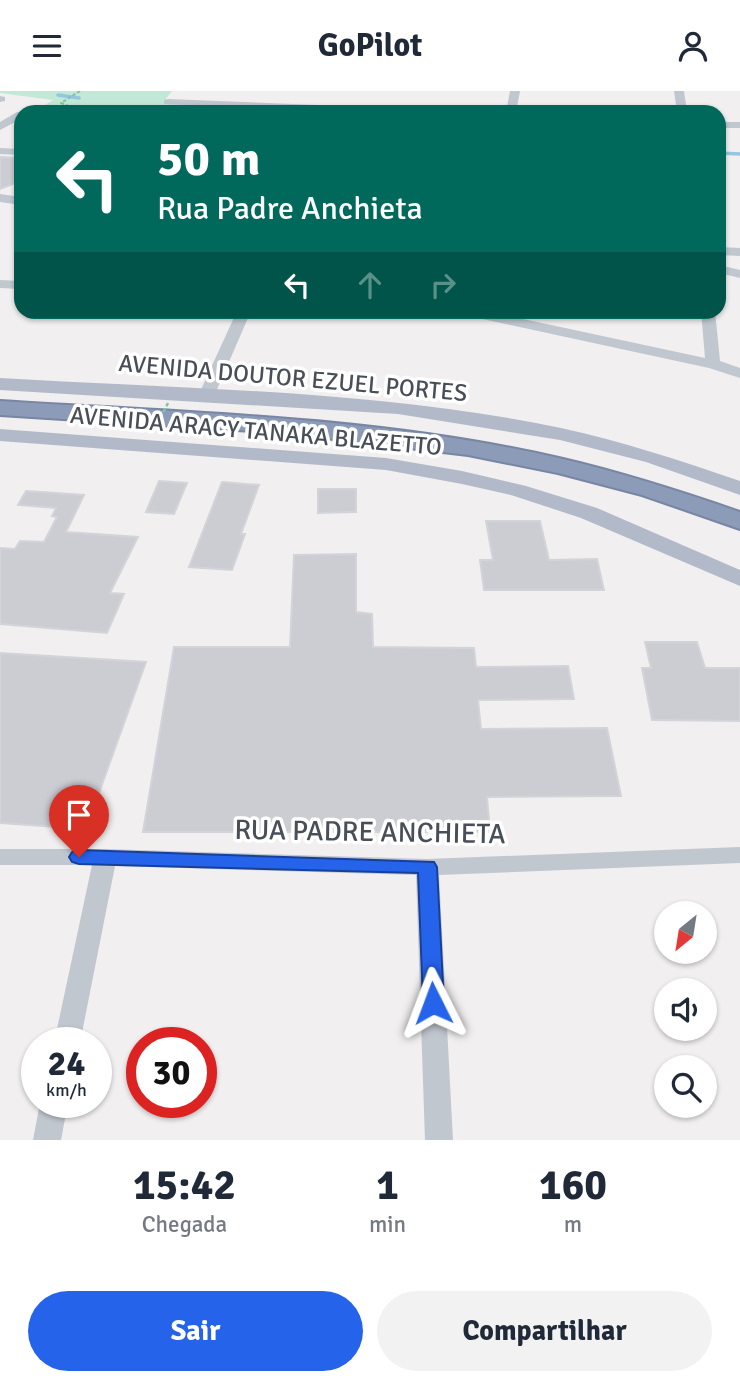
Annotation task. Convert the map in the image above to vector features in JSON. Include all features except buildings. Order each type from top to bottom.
[{"type":"highway","points":[[0,408],[300,428],[416,439],[569,467],[677,498],[740,521]]},
{"type":"main road","name":"AVENIDA DOUTOR EZUEL PORTES","points":[[0,384],[207,394],[398,408],[561,434],[653,458],[740,488]]},
{"type":"main road","name":"AVENIDA ARACY TANAKA BLAZETTO","points":[[0,435],[386,464],[447,474],[537,496],[620,525],[740,579]]},
{"type":"street","points":[[178,91],[168,103],[250,105]]},
{"type":"street","points":[[207,394],[240,319]]},
{"type":"street","points":[[504,319],[713,364],[740,373]]},
{"type":"street","points":[[709,319],[713,364]]},
{"type":"street","name":"RUA PADRE ANCHIETA","points":[[0,857],[105,857],[427,867],[740,855]]},
{"type":"street","points":[[70,1027],[105,857]]},
{"type":"street","points":[[427,867],[439,1140]]},
{"type":"street","points":[[47,1140],[51,1118]]},
{"type":"path","points":[[66,105],[61,103],[80,91]]},
{"type":"path","points":[[157,425],[168,403]]},
{"type":"green space","points":[[172,91],[165,100],[264,105],[45,105],[53,100],[0,93]]},
{"type":"waterway","points":[[58,95],[79,98]]},
{"type":"waterway","points":[[726,153],[740,154]]},
{"type":"route","points":[[79,857],[427,867],[433,1003]]}]
